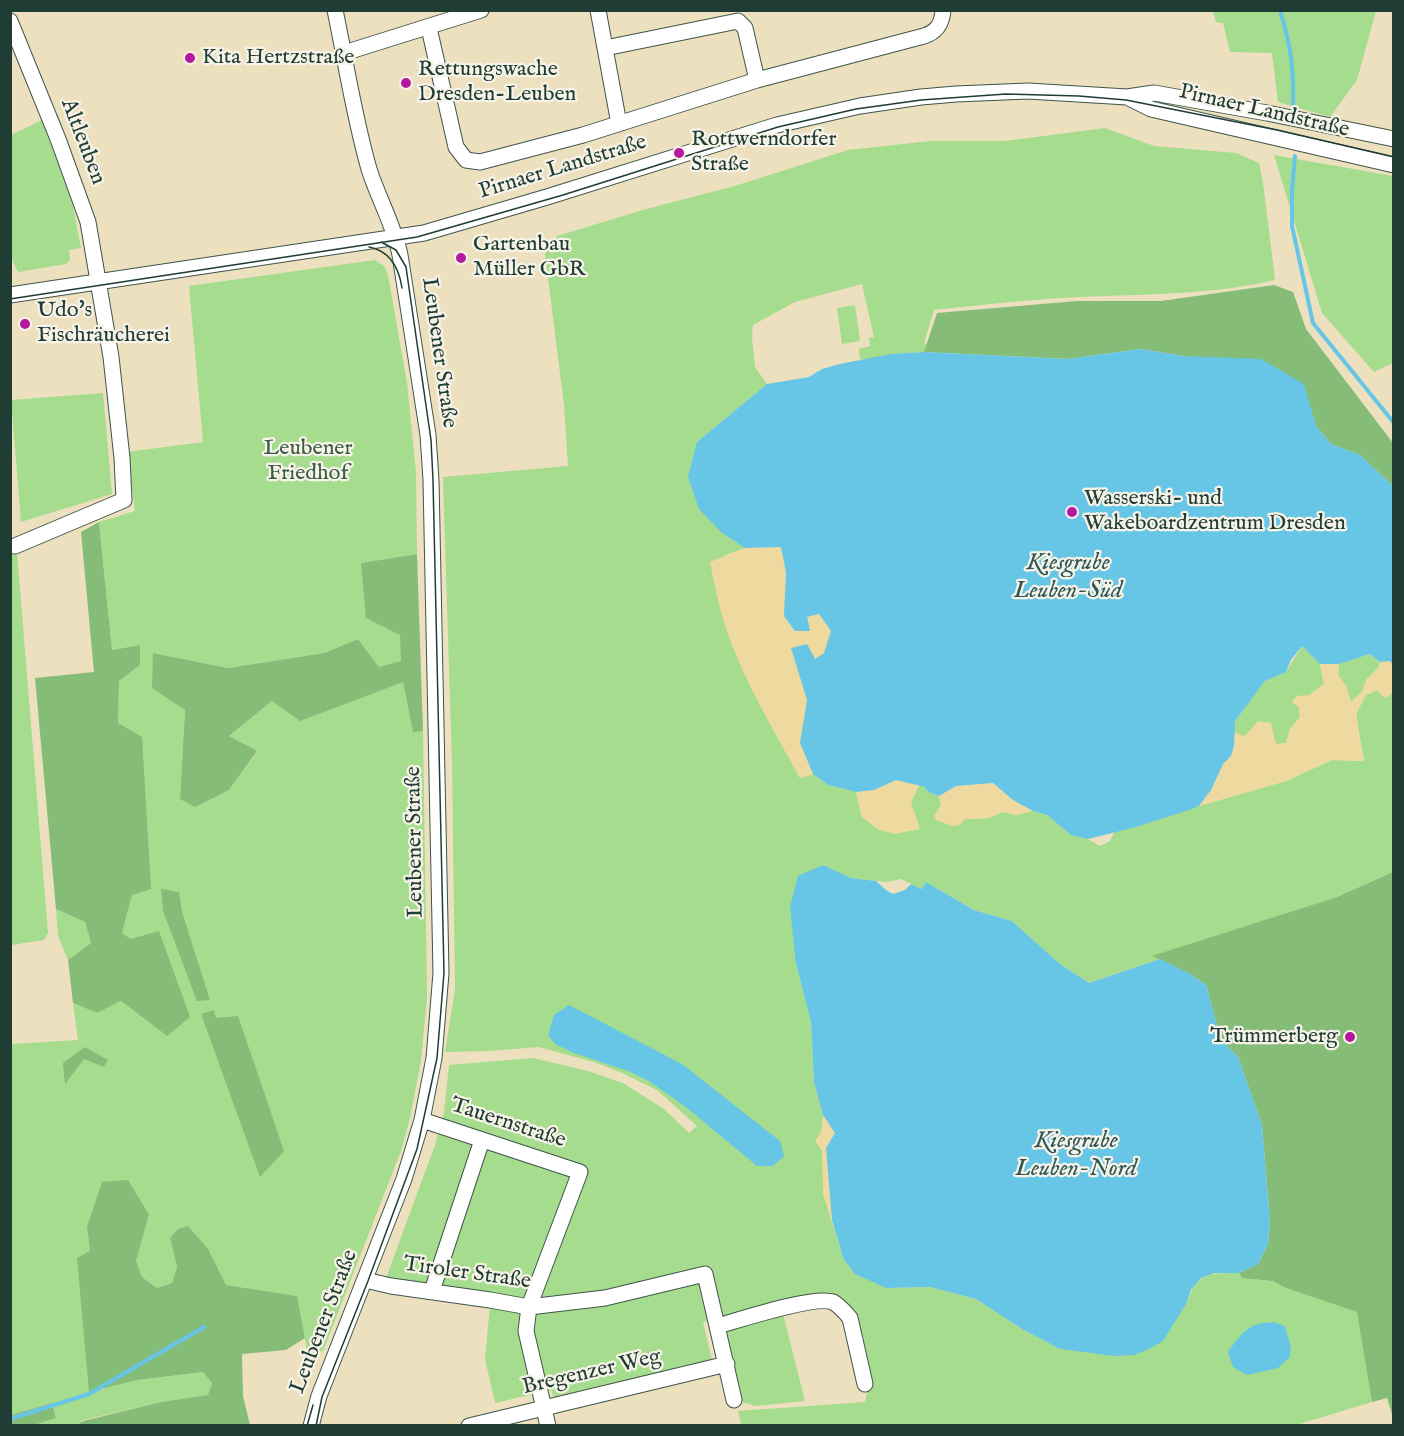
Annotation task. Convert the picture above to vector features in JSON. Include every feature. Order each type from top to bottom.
[{"type":"street","name":"Leubener Straße","points":[[311,1425],[319,1396],[404,1179],[422,1120],[434,1058],[441,973],[431,480],[428,439],[405,276],[396,238],[369,170],[335,10]]},
{"type":"street","points":[[344,53],[481,10]]},
{"type":"street","points":[[598,10],[619,124]]},
{"type":"street","points":[[429,28],[456,147],[466,160],[480,162],[619,124],[757,80],[934,33],[940,24],[943,10]]},
{"type":"street","name":"Altleuben","points":[[10,21],[76,186],[88,222],[112,368],[122,458],[124,500],[15,546]]},
{"type":"street","points":[[605,48],[738,21],[745,28],[757,80]]},
{"type":"street","name":"Pirnaer Landstraße","points":[[11,294],[396,238],[442,228],[526,204],[777,125],[860,106],[946,94],[1069,93],[1127,97],[1154,93],[1394,139]]},
{"type":"street","name":"Pirnaer Landstraße","points":[[1127,97],[1151,109],[1394,165]]},
{"type":"street","name":"Tauernstraße","points":[[422,1120],[580,1172],[529,1307]]},
{"type":"street","points":[[432,1292],[482,1140]]},
{"type":"street","name":"Tiroler Straße","points":[[364,1280],[529,1307],[605,1298],[705,1274],[718,1326]]},
{"type":"street","points":[[734,1400],[718,1326],[818,1300],[831,1302],[844,1310],[850,1318],[865,1384]]},
{"type":"street","points":[[529,1307],[526,1331],[548,1425]]},
{"type":"street","name":"Bregenzer Weg","points":[[469,1425],[726,1365]]},
{"type":"green space","points":[[1213,10],[1376,11],[1357,80],[1330,117],[1278,102],[1272,53],[1230,52],[1223,23],[1216,22]]},
{"type":"green space","points":[[42,120],[73,206],[81,248],[69,250],[70,260],[66,264],[18,272],[11,258],[11,135]]},
{"type":"green space","points":[[1105,128],[1154,146],[1236,153],[1259,163],[1275,280],[1227,289],[1043,299],[934,310],[924,343],[927,344],[924,352],[891,354],[871,359],[860,359],[859,349],[870,346],[869,338],[874,337],[862,284],[795,302],[753,325],[755,367],[767,384],[697,442],[722,533],[745,548],[723,556],[760,704],[800,778],[813,774],[828,785],[856,792],[862,817],[911,802],[919,785],[939,796],[941,805],[935,816],[936,819],[952,826],[965,819],[989,818],[1003,812],[1016,815],[1033,811],[1047,815],[1071,835],[1088,839],[1100,846],[1110,841],[1115,831],[1136,827],[1286,781],[1332,760],[1364,761],[1356,714],[1366,695],[1377,690],[1385,698],[1393,693],[1393,872],[1337,897],[1154,956],[1160,959],[1089,983],[1060,964],[1012,921],[974,910],[926,882],[922,889],[901,879],[887,882],[851,878],[823,865],[796,964],[811,1022],[814,1082],[823,1115],[823,1193],[843,1258],[886,1288],[930,1287],[976,1299],[1022,1329],[1060,1349],[1186,1304],[1190,1293],[1200,1280],[1211,1274],[1219,1273],[1239,1273],[1242,1278],[1271,1281],[1358,1312],[1372,1402],[1293,1426],[741,1425],[738,1411],[865,1402],[870,1379],[854,1309],[830,1292],[703,1322],[712,1360],[554,1397],[551,1390],[495,1403],[485,1359],[490,1305],[382,1289],[435,1145],[444,1113],[449,1065],[533,1058],[588,1071],[623,1083],[664,1109],[689,1133],[697,1126],[657,1090],[597,1063],[539,1047],[445,1052],[455,989],[452,764],[443,477],[568,466],[564,405],[545,254],[557,236],[738,185],[848,150],[930,141],[1005,141]]},
{"type":"green space","points":[[1274,155],[1393,176],[1393,363],[1374,372],[1322,313]]},
{"type":"green space","name":"Leubener Friedhof","points":[[375,260],[384,266],[388,275],[407,383],[416,473],[417,554],[362,563],[400,635],[402,661],[379,667],[358,639],[324,653],[228,668],[153,653],[185,709],[180,799],[229,790],[257,752],[228,737],[272,701],[403,681],[413,731],[423,731],[427,996],[421,1061],[401,1151],[323,1351],[308,1356],[297,1296],[226,1285],[170,1238],[177,1267],[172,1283],[157,1288],[142,1277],[136,1261],[149,1215],[87,1227],[90,1251],[89,1392],[138,1380],[203,1372],[212,1382],[209,1395],[161,1402],[83,1420],[76,1425],[34,1425],[56,1418],[52,1403],[11,1415],[11,1044],[78,1040],[73,1003],[97,1013],[121,1001],[167,1036],[131,939],[122,933],[132,895],[118,723],[119,681],[140,665],[140,645],[112,650],[99,522],[135,511],[127,452],[203,442],[189,286]],"holes":[[[214,1011],[261,1176],[201,1014]]]},
{"type":"green space","points":[[1274,285],[1293,292],[1306,329],[1393,443],[1393,486],[1360,455],[1331,444],[1316,426],[1309,406],[1184,356],[1140,349],[1068,359],[924,352],[937,313],[1077,301],[1161,301]]},
{"type":"green space","points":[[855,305],[860,341],[842,344],[837,308]]},
{"type":"green space","points":[[103,393],[112,494],[21,522],[11,400]]},
{"type":"green space","points":[[99,522],[112,650],[140,645],[140,665],[119,681],[118,723],[142,737],[151,889],[132,895],[122,933],[131,939],[159,931],[190,1017],[167,1036],[121,1001],[97,1013],[73,1003],[68,960],[91,943],[85,922],[56,909],[35,678],[94,672],[81,532]]},
{"type":"green space","points":[[16,540],[48,933],[44,940],[11,945],[10,541]]},
{"type":"green space","points":[[417,554],[423,731],[413,732],[403,682],[300,721],[272,701],[229,736],[257,751],[229,790],[195,807],[180,799],[185,710],[152,688],[153,653],[228,668],[324,653],[358,639],[379,667],[401,661],[400,635],[366,618],[361,563]]},
{"type":"green space","points":[[1302,646],[1320,664],[1324,684],[1309,696],[1297,696],[1292,702],[1299,707],[1300,717],[1290,729],[1286,743],[1276,744],[1272,735],[1258,722],[1245,736],[1234,733],[1235,721],[1251,698],[1265,681],[1286,672]]},
{"type":"green space","points":[[1370,654],[1380,662],[1379,667],[1367,679],[1361,693],[1351,702],[1346,686],[1338,675],[1339,664]]},
{"type":"green space","points":[[1393,872],[1393,1417],[1387,1398],[1372,1402],[1357,1312],[1272,1281],[1242,1278],[1239,1273],[1258,1264],[1268,1244],[1270,1222],[1262,1125],[1238,1057],[1221,1040],[1206,985],[1190,974],[1152,956],[1337,897]]},
{"type":"green space","points":[[161,889],[179,892],[182,912],[210,1000],[197,1001],[163,911]]},
{"type":"green space","points":[[56,909],[85,922],[91,943],[68,960],[58,936]]},
{"type":"green space","points":[[214,1010],[216,1018],[238,1016],[284,1151],[260,1177],[201,1014]]},
{"type":"green space","points":[[85,1047],[108,1060],[104,1067],[84,1059],[65,1084],[63,1063]]},
{"type":"green space","points":[[128,1180],[149,1215],[136,1261],[142,1277],[157,1288],[172,1283],[177,1267],[170,1238],[178,1229],[188,1226],[208,1249],[226,1285],[297,1296],[305,1338],[286,1350],[242,1354],[243,1396],[250,1425],[76,1425],[83,1421],[161,1402],[208,1395],[212,1383],[203,1372],[138,1380],[89,1392],[77,1258],[90,1251],[87,1227],[102,1182]]},
{"type":"green space","points":[[783,1314],[805,1401],[756,1406],[742,1402],[726,1333],[731,1326]]},
{"type":"green space","points":[[52,1403],[56,1418],[34,1425],[11,1425],[11,1415]]},
{"type":"sand","points":[[781,547],[837,625],[800,743],[813,774],[800,778],[758,702],[736,655],[720,609],[710,562],[745,548]]},
{"type":"sand","points":[[1390,661],[1393,665],[1393,693],[1385,698],[1377,690],[1366,695],[1356,714],[1364,761],[1332,760],[1286,781],[1199,806],[1211,790],[1223,764],[1231,756],[1234,733],[1245,736],[1258,721],[1271,723],[1276,744],[1286,743],[1290,729],[1300,717],[1299,707],[1292,702],[1297,696],[1309,695],[1324,684],[1320,664],[1339,664],[1338,675],[1346,686],[1351,702],[1361,693],[1367,679],[1379,667],[1380,662]]},
{"type":"sand","points":[[896,780],[919,785],[911,802],[920,829],[894,834],[877,829],[862,817],[856,792],[874,790]]},
{"type":"sand","points":[[993,783],[1013,800],[1033,811],[1016,815],[1003,812],[989,818],[965,819],[960,825],[952,826],[936,820],[934,816],[941,805],[939,796],[956,786]]},
{"type":"sand","points":[[823,1115],[835,1133],[826,1148],[835,1231],[823,1193],[822,1151],[815,1141],[821,1132]]},
{"type":"water","name":"Kiesgrube Leuben-Süd","points":[[1140,349],[1184,356],[1261,359],[1304,384],[1316,426],[1331,444],[1360,455],[1393,486],[1393,665],[1390,661],[1380,662],[1370,654],[1339,664],[1320,664],[1302,646],[1291,660],[1286,672],[1265,681],[1235,721],[1234,746],[1231,756],[1223,764],[1211,790],[1199,806],[1136,827],[1088,839],[1071,835],[1047,815],[1033,811],[1013,800],[993,783],[956,786],[939,796],[928,792],[925,787],[896,780],[874,790],[856,792],[828,785],[813,774],[800,743],[807,700],[791,648],[807,644],[815,659],[824,653],[831,631],[819,614],[807,617],[810,631],[795,631],[784,616],[786,573],[781,547],[745,548],[722,533],[699,509],[688,477],[697,442],[767,384],[809,377],[822,369],[840,364],[891,354],[924,352],[1068,359]]},
{"type":"water","name":"Kiesgrube Leuben-Nord","points":[[823,865],[851,878],[876,881],[893,894],[905,890],[911,884],[922,889],[926,882],[974,910],[1012,921],[1060,964],[1089,983],[1160,959],[1206,985],[1221,1040],[1238,1057],[1262,1125],[1270,1222],[1268,1244],[1258,1264],[1239,1273],[1214,1273],[1201,1278],[1191,1290],[1186,1304],[1163,1341],[1134,1355],[1114,1356],[1060,1349],[1022,1329],[976,1299],[930,1287],[886,1288],[855,1274],[843,1258],[832,1220],[826,1148],[835,1133],[823,1115],[814,1082],[811,1022],[796,964],[790,907],[798,876]]},
{"type":"water","points":[[569,1005],[682,1064],[780,1141],[784,1156],[773,1166],[757,1166],[687,1108],[649,1081],[555,1044],[548,1035],[554,1015]]},
{"type":"water","points":[[1273,1322],[1285,1326],[1291,1348],[1290,1357],[1278,1368],[1247,1375],[1233,1367],[1228,1352],[1241,1335],[1260,1323]]},
{"type":"waterway","points":[[1280,10],[1291,58],[1293,106]]},
{"type":"waterway","points":[[1295,156],[1292,226],[1313,323],[1394,423]]},
{"type":"waterway","points":[[10,1419],[89,1394],[204,1327]]},
{"type":"tram line","points":[[10,299],[417,237],[563,195],[778,127],[856,109],[921,100],[1006,94],[1126,100],[1277,130],[1394,157]]},
{"type":"tram line","points":[[316,1426],[322,1397],[417,1149],[437,1058],[444,973],[431,440],[406,267],[396,250],[381,242]]},
{"type":"tram line","points":[[369,247],[388,256],[396,267],[402,288]]},
{"type":"tram line","points":[[307,1426],[313,1405]]},
{"type":"place","name":"Kita Hertzstraße","points":[[190,58]]},
{"type":"place","name":"Rettungswache Dresden-Leuben","points":[[406,83]]},
{"type":"place","name":"Rottwerndorfer Straße","points":[[679,153]]},
{"type":"place","name":"Gartenbau Müller GbR","points":[[461,258]]},
{"type":"place","name":"Udo's Fischräucherei","points":[[25,324]]},
{"type":"place","name":"Wasserski- und Wakeboardzentrum Dresden","points":[[1072,512]]},
{"type":"place","name":"Trümmerberg","points":[[1350,1037]]}]
